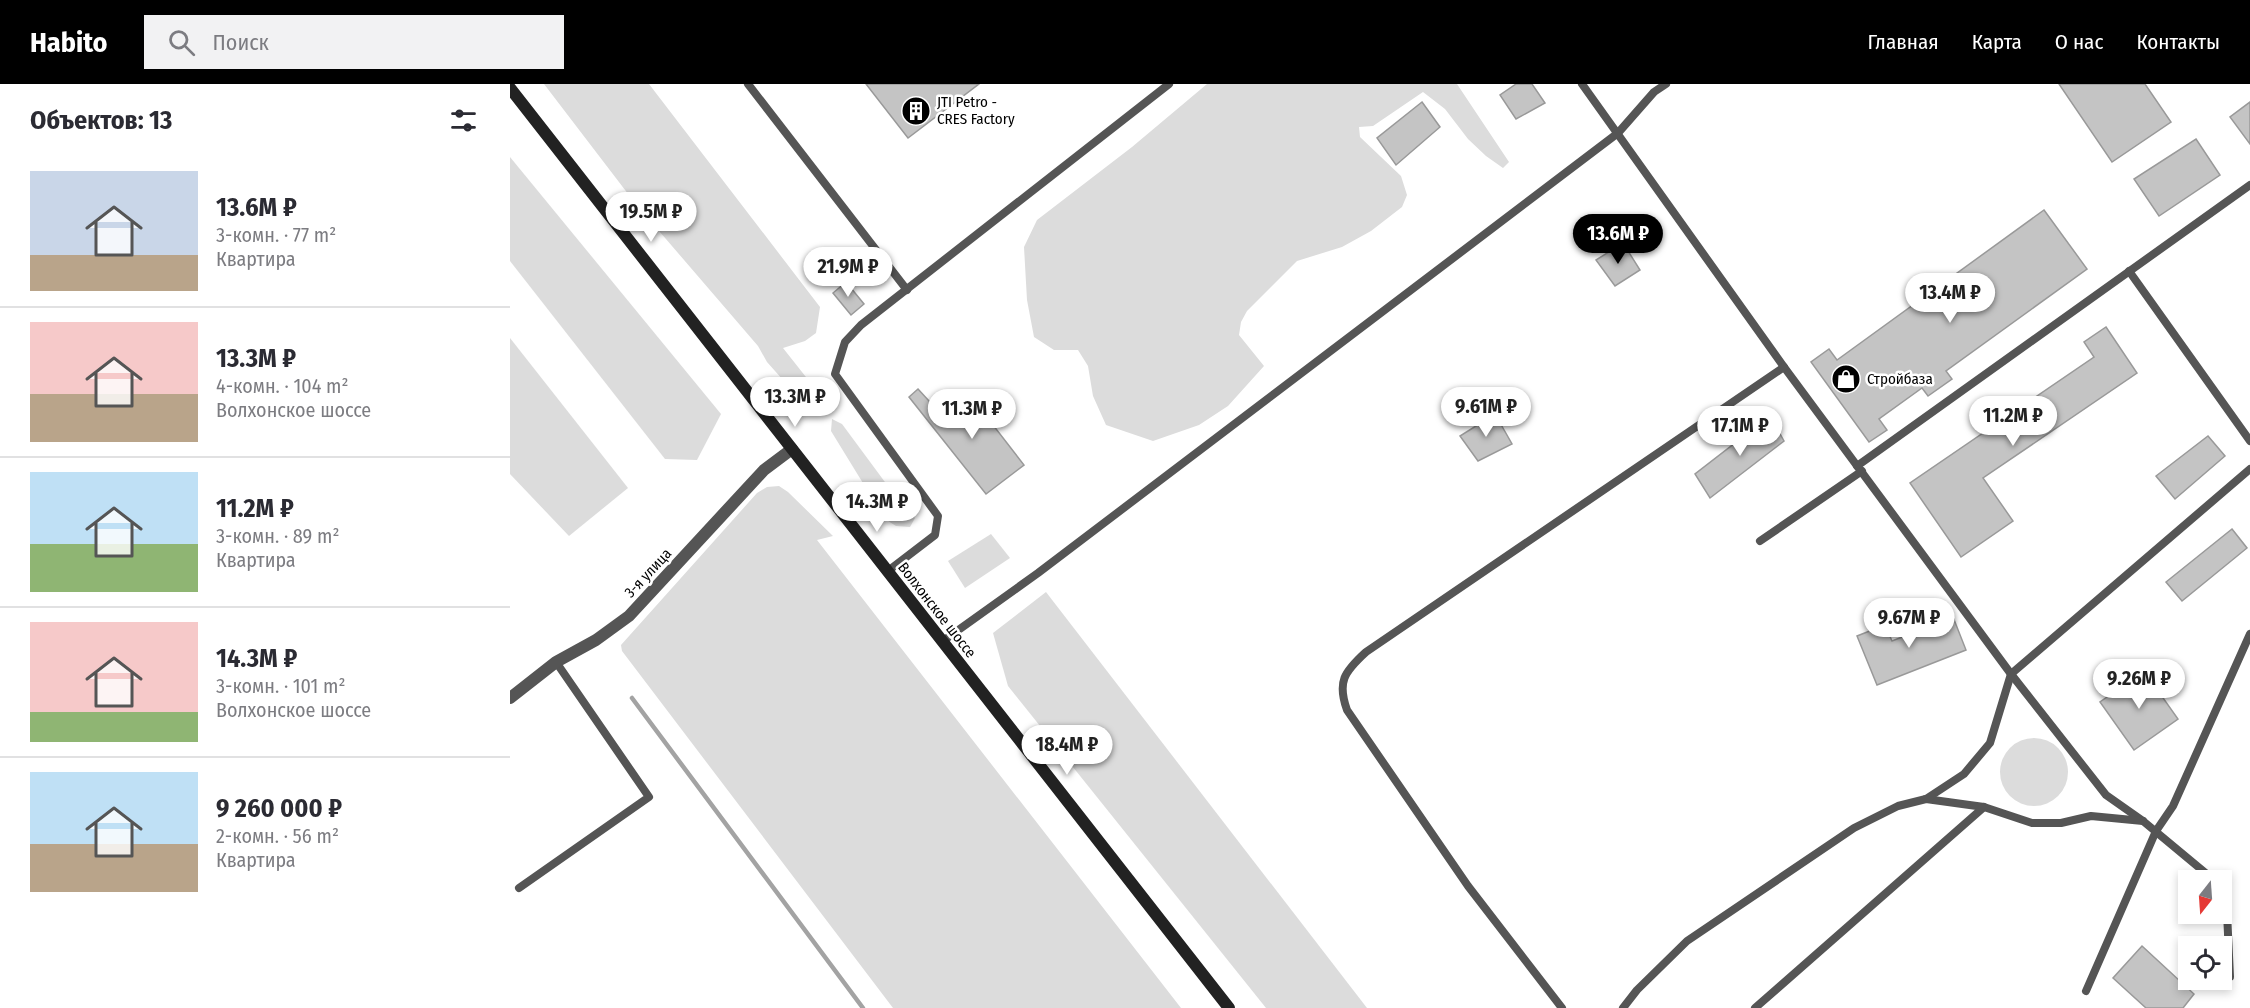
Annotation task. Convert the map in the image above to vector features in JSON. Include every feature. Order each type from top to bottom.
[{"type":"main road","name":"Волхонское шоссе","points":[[510,88],[1229,1008]]},
{"type":"street","name":"3-я улица","points":[[510,698],[556,662],[596,640],[630,616],[764,470],[792,449]]},
{"type":"lane","points":[[748,84],[907,290]]},
{"type":"lane","points":[[888,571],[935,535],[938,516],[835,374],[845,342],[861,325],[1170,84]]},
{"type":"lane","points":[[1582,84],[1859,468],[2011,674],[2106,795],[2156,831],[2202,870]]},
{"type":"lane","points":[[943,642],[1038,573],[1618,133],[1654,92],[1666,84]]},
{"type":"lane","points":[[1760,541],[2250,185]]},
{"type":"lane","points":[[2129,271],[2250,441]]},
{"type":"lane","points":[[1562,1008],[1468,886],[1347,710],[1341,696],[1342,682],[1349,667],[1366,652],[1785,367]]},
{"type":"lane","points":[[1623,1008],[1637,990],[1688,941],[1854,828],[1898,806],[1926,799],[1964,774],[1990,742],[2011,674],[2250,469]]},
{"type":"lane","points":[[2085,992],[2156,831],[2173,806],[2250,634]]},
{"type":"lane","points":[[519,888],[649,797],[556,662]]},
{"type":"lane","points":[[1926,799],[1984,807],[2032,823],[2061,823],[2091,816],[2143,821]]},
{"type":"lane","points":[[1755,1008],[1984,807]]},
{"type":"shaded area","points":[[544,84],[649,84],[820,307],[816,333],[805,341],[783,348],[821,396],[816,405],[791,389],[767,362],[758,346],[635,203]]},
{"type":"shaded area","points":[[1207,84],[1457,84],[1509,162],[1503,168],[1486,156],[1468,139],[1445,109],[1423,92],[1373,126],[1359,127],[1360,137],[1401,176],[1407,195],[1402,207],[1371,231],[1342,247],[1297,261],[1247,311],[1241,322],[1239,335],[1264,366],[1228,406],[1199,425],[1153,441],[1106,425],[1093,396],[1088,366],[1078,350],[1054,350],[1034,337],[1027,300],[1024,247],[1037,220],[1132,147]]},
{"type":"shaded area","points":[[510,157],[721,414],[697,460],[665,459],[510,261]]},
{"type":"shaded area","points":[[510,338],[628,488],[569,536],[510,474]]},
{"type":"shaded area","points":[[832,419],[842,424],[896,497],[915,518],[910,527],[896,526],[885,519],[831,431]]},
{"type":"shaded area","points":[[779,486],[833,536],[817,540],[1181,1008],[893,1008],[622,651],[621,645],[757,493],[767,487]]},
{"type":"shaded area","points":[[991,534],[1010,558],[965,588],[948,561]]},
{"type":"shaded area","points":[[1046,592],[1367,1008],[1266,1008],[1008,686],[993,633]]},
{"type":"shaded area","points":[[2034,738],[2047,741],[2058,748],[2065,759],[2068,772],[2065,785],[2058,796],[2047,803],[2034,806],[2021,803],[2010,796],[2003,785],[2000,772],[2003,759],[2010,748],[2021,741]]},
{"type":"building","name":"JTI Petro - CRES Factory","points":[[866,84],[979,84],[908,138]]},
{"type":"building","points":[[1516,84],[1532,84],[1545,103],[1516,119],[1500,95]]},
{"type":"building","points":[[2059,84],[2145,84],[2171,122],[2112,162]]},
{"type":"building","points":[[1422,102],[1440,127],[1396,165],[1377,138]]},
{"type":"building","points":[[2250,102],[2250,144],[2230,117]]},
{"type":"building","points":[[2196,139],[2220,175],[2159,216],[2134,179]]},
{"type":"building","points":[[2044,210],[2087,269],[1946,371],[1952,379],[1928,396],[1922,388],[1879,419],[1887,430],[1869,442],[1811,362],[1829,349],[1837,360]]},
{"type":"building","points":[[1623,243],[1640,270],[1615,286],[1596,260]]},
{"type":"building","points":[[846,282],[864,304],[851,315],[833,293]]},
{"type":"building","points":[[2106,327],[2137,373],[1983,478],[2013,521],[1961,557],[1910,483],[2094,357],[2084,342]]},
{"type":"building","points":[[918,389],[941,414],[969,394],[1024,465],[986,494],[909,397]]},
{"type":"building","points":[[1495,414],[1512,444],[1478,461],[1460,436]]},
{"type":"building","points":[[1770,416],[1784,441],[1710,498],[1695,474]]},
{"type":"building","points":[[2208,436],[2225,456],[2175,499],[2156,476]]},
{"type":"building","points":[[2232,529],[2247,548],[2182,601],[2166,582]]},
{"type":"building","points":[[1953,617],[1966,650],[1877,685],[1857,636],[1885,625],[1892,641]]},
{"type":"building","points":[[2144,671],[2178,719],[2134,750],[2100,702]]},
{"type":"building","points":[[2142,946],[2178,979],[2178,990],[2190,990],[2194,994],[2183,1008],[2146,1008],[2113,978]]},
{"type":"waterway","points":[[632,698],[863,1008]]},
{"type":"place","name":"JTI Petro - CRES Factory","points":[[916,111]]},
{"type":"place","name":"Стройбаза","points":[[1846,379]]}]
